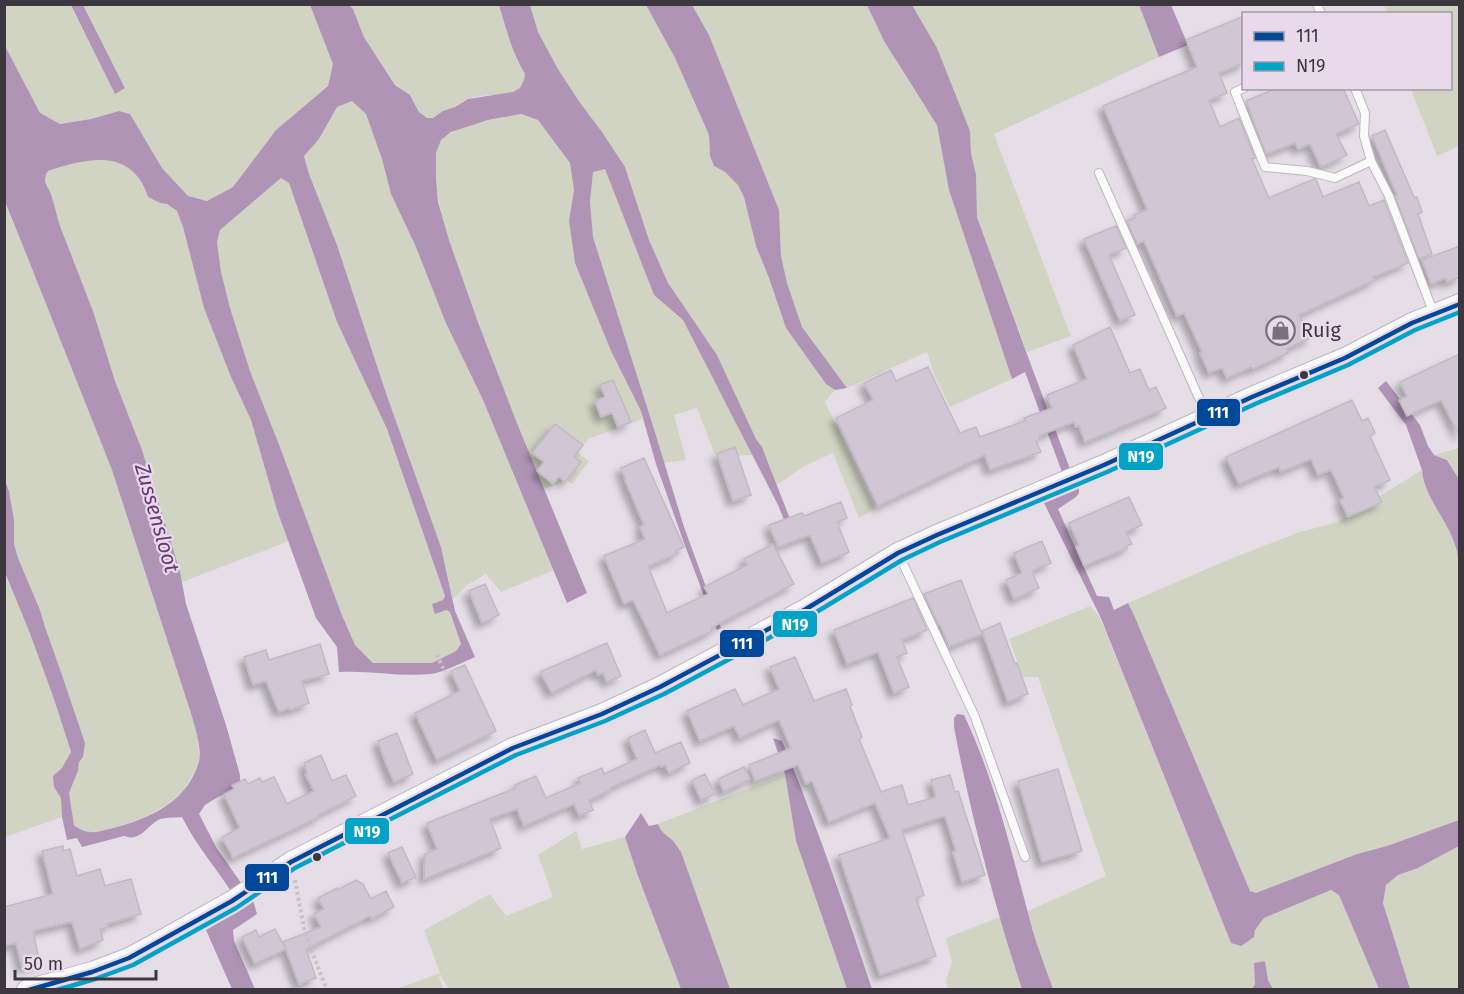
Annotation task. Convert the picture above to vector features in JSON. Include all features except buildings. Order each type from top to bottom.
[{"type":"street","points":[[27,990],[92,972],[129,958],[232,900],[291,862],[513,748],[602,714],[660,687],[806,609],[898,554],[937,535],[1104,465],[1207,417],[1345,358],[1400,329],[1460,304]]},
{"type":"lane","points":[[1242,89],[1235,92],[1265,167],[1307,171],[1335,178],[1371,161]]},
{"type":"lane","points":[[1355,90],[1365,113],[1364,136],[1371,161],[1389,196],[1435,315]]},
{"type":"lane","points":[[1100,173],[1207,417]]},
{"type":"lane","points":[[898,554],[975,717],[1025,857]]},
{"type":"path","points":[[437,655],[445,672]]},
{"type":"path","points":[[291,862],[306,934],[327,990]]},
{"type":"green space","points":[[4,5],[71,5],[115,94],[125,87],[83,5],[310,5],[333,64],[328,86],[276,130],[233,187],[207,201],[188,196],[162,168],[130,114],[119,111],[60,124],[39,113],[5,46]]},
{"type":"green space","points":[[349,5],[499,5],[513,49],[525,74],[523,83],[512,92],[478,96],[436,116],[425,117],[409,94],[394,82],[364,37],[353,9]]},
{"type":"green space","points":[[530,5],[646,5],[675,58],[709,135],[710,156],[714,166],[725,172],[738,185],[744,197],[756,246],[786,328],[826,384],[835,390],[825,402],[875,509],[859,518],[833,453],[803,467],[777,485],[762,447],[756,439],[717,355],[668,283],[649,240],[625,167],[558,69],[538,32]]},
{"type":"green space","points":[[692,5],[867,5],[884,41],[937,124],[949,190],[1012,379],[950,407],[934,375],[927,352],[847,388],[802,327],[787,283],[781,256],[779,210],[709,36]]},
{"type":"green space","points":[[912,5],[1139,5],[1159,57],[994,134],[1071,336],[1027,352],[977,217],[976,175],[971,153],[970,131]]},
{"type":"green space","points":[[1384,5],[1459,5],[1459,146],[1437,156],[1411,90],[1452,90],[1452,12],[1387,12]]},
{"type":"green space","points":[[352,101],[366,114],[382,159],[391,194],[416,247],[445,321],[483,400],[554,570],[501,592],[486,574],[467,585],[453,599],[441,547],[387,396],[337,245],[309,174],[304,156],[319,139],[337,107]]},
{"type":"green space","points":[[521,114],[538,120],[570,163],[574,190],[569,221],[575,263],[611,351],[641,411],[642,419],[588,439],[578,453],[589,461],[572,484],[567,480],[544,489],[494,365],[451,247],[436,180],[436,154],[441,141],[447,136],[478,123]]},
{"type":"green space","points":[[112,161],[125,165],[139,179],[148,197],[167,204],[177,211],[204,308],[231,377],[251,420],[277,510],[289,541],[182,582],[142,450],[115,381],[93,311],[45,182],[48,171],[74,162]]},
{"type":"green space","points":[[605,168],[654,295],[683,320],[753,455],[724,456],[714,453],[697,408],[674,415],[686,460],[664,463],[593,237],[590,202],[593,172]]},
{"type":"green space","points":[[281,178],[289,183],[337,322],[387,429],[445,596],[443,600],[432,604],[450,612],[461,644],[456,651],[432,663],[373,663],[355,645],[250,371],[229,308],[217,242],[220,230]]},
{"type":"green space","points":[[4,202],[112,470],[197,732],[200,760],[184,790],[168,804],[144,818],[93,833],[81,830],[74,825],[69,793],[78,771],[85,743],[40,610],[14,544],[14,520],[5,478]]},
{"type":"green space","points":[[1459,448],[1459,479],[1448,460],[1434,455]]},
{"type":"green space","points":[[1422,470],[1431,499],[1456,548],[1459,569],[1459,820],[1387,846],[1357,854],[1256,893],[1250,891],[1128,603],[1300,532],[1338,522]]},
{"type":"green space","points":[[4,573],[29,631],[71,753],[54,787],[61,798],[62,817],[5,837]]},
{"type":"green space","points":[[1090,606],[1099,616],[1113,649],[1231,943],[1255,930],[1264,918],[1331,890],[1339,895],[1379,989],[1273,989],[1268,980],[1265,961],[1254,963],[1255,984],[1252,989],[1053,989],[1028,911],[1106,876],[1038,677],[1023,677],[1009,639]]},
{"type":"green space","points":[[785,774],[796,841],[847,989],[730,989],[670,838],[662,832],[658,824]]},
{"type":"green space","points":[[576,831],[582,849],[625,837],[681,989],[449,989],[440,974],[443,989],[394,990],[440,973],[424,930],[490,894],[506,916],[553,897],[538,855]]},
{"type":"green space","points":[[1459,846],[1459,989],[1410,989],[1383,903],[1386,885],[1398,875],[1418,868]]},
{"type":"green space","points":[[1000,917],[1022,989],[948,989],[946,981],[952,962],[946,938]]},
{"type":"water","points":[[71,5],[83,5],[125,88],[115,94]]},
{"type":"water","name":"Zussensloot","points":[[310,5],[349,5],[353,9],[364,37],[395,85],[410,95],[419,112],[427,118],[433,118],[468,99],[513,92],[520,88],[525,74],[513,49],[499,5],[530,5],[538,32],[558,69],[625,167],[649,240],[668,283],[717,355],[756,439],[762,447],[797,537],[792,539],[778,505],[683,320],[654,295],[605,169],[593,172],[590,202],[593,237],[684,527],[721,628],[717,630],[656,464],[641,411],[611,351],[575,263],[569,221],[574,190],[570,163],[538,120],[521,114],[488,120],[451,132],[441,140],[436,153],[438,202],[479,325],[587,593],[567,603],[483,400],[445,321],[416,247],[391,194],[382,159],[366,114],[352,101],[337,107],[319,139],[304,156],[441,547],[455,611],[475,657],[446,670],[430,674],[339,672],[337,647],[316,618],[277,510],[251,420],[231,377],[204,308],[177,211],[167,204],[148,197],[141,181],[131,170],[120,163],[93,160],[48,171],[45,182],[93,311],[115,381],[142,450],[180,572],[186,604],[240,775],[240,788],[205,805],[199,814],[216,847],[253,900],[257,914],[233,930],[234,941],[255,989],[232,989],[206,930],[241,908],[182,817],[158,820],[134,837],[124,836],[82,847],[77,838],[67,840],[61,798],[54,787],[53,776],[62,768],[71,752],[29,631],[5,573],[4,478],[9,491],[14,520],[14,544],[18,558],[40,610],[85,743],[83,757],[79,762],[78,771],[69,793],[74,825],[84,831],[96,832],[126,824],[167,806],[188,785],[200,755],[191,712],[112,470],[5,202],[5,46],[40,113],[60,124],[119,111],[130,114],[162,168],[188,196],[207,201],[233,187],[276,130],[328,86],[333,64]],"holes":[[[281,178],[289,183],[337,322],[387,429],[445,596],[443,600],[432,604],[435,614],[446,610],[450,612],[461,644],[456,651],[432,663],[373,663],[355,645],[250,371],[230,308],[221,272],[217,242],[220,230]]]},
{"type":"water","points":[[646,5],[692,5],[709,35],[779,210],[781,256],[787,283],[802,327],[847,388],[835,390],[826,384],[786,328],[756,246],[744,197],[738,185],[725,172],[714,166],[710,156],[709,135],[675,58]]},
{"type":"water","points":[[867,5],[912,5],[937,48],[970,131],[971,153],[976,175],[977,217],[1070,469],[1079,487],[1076,497],[1058,509],[1097,596],[1109,597],[1114,610],[1128,603],[1250,891],[1256,893],[1357,854],[1387,846],[1459,820],[1459,846],[1418,868],[1398,875],[1386,885],[1383,903],[1410,989],[1379,989],[1339,895],[1331,890],[1264,918],[1255,930],[1254,937],[1241,946],[1231,943],[1100,616],[1044,503],[1069,491],[1025,372],[1012,379],[949,190],[937,125],[884,41]]},
{"type":"water","points":[[1139,5],[1171,5],[1188,45],[1159,57]]},
{"type":"water","points":[[1386,381],[1420,425],[1434,455],[1447,460],[1459,479],[1459,569],[1455,545],[1431,499],[1406,425],[1378,388]]},
{"type":"water","points":[[957,714],[964,715],[985,765],[1002,816],[1035,938],[1053,989],[1022,989],[976,827],[954,727],[954,718]]},
{"type":"water","points":[[773,738],[782,741],[829,864],[872,989],[847,989],[796,841],[785,774]]},
{"type":"water","points":[[641,813],[649,826],[658,824],[681,852],[730,989],[681,989],[625,837]]},
{"type":"water","points":[[1265,961],[1268,980],[1273,989],[1252,989],[1255,984],[1254,963]]},
{"type":"transit line","name":"111","points":[[29,990],[92,972],[129,958],[232,901],[291,862],[513,748],[602,714],[660,687],[806,609],[898,553],[1104,465],[1252,397],[1345,358],[1412,323],[1460,304]]},
{"type":"transit line","name":"N19","points":[[57,990],[133,965],[236,908],[295,868],[516,755],[605,721],[664,694],[810,616],[902,560],[1348,365],[1415,330],[1460,312]]},
{"type":"place","name":"Ruig","points":[[1280,330]]}]
